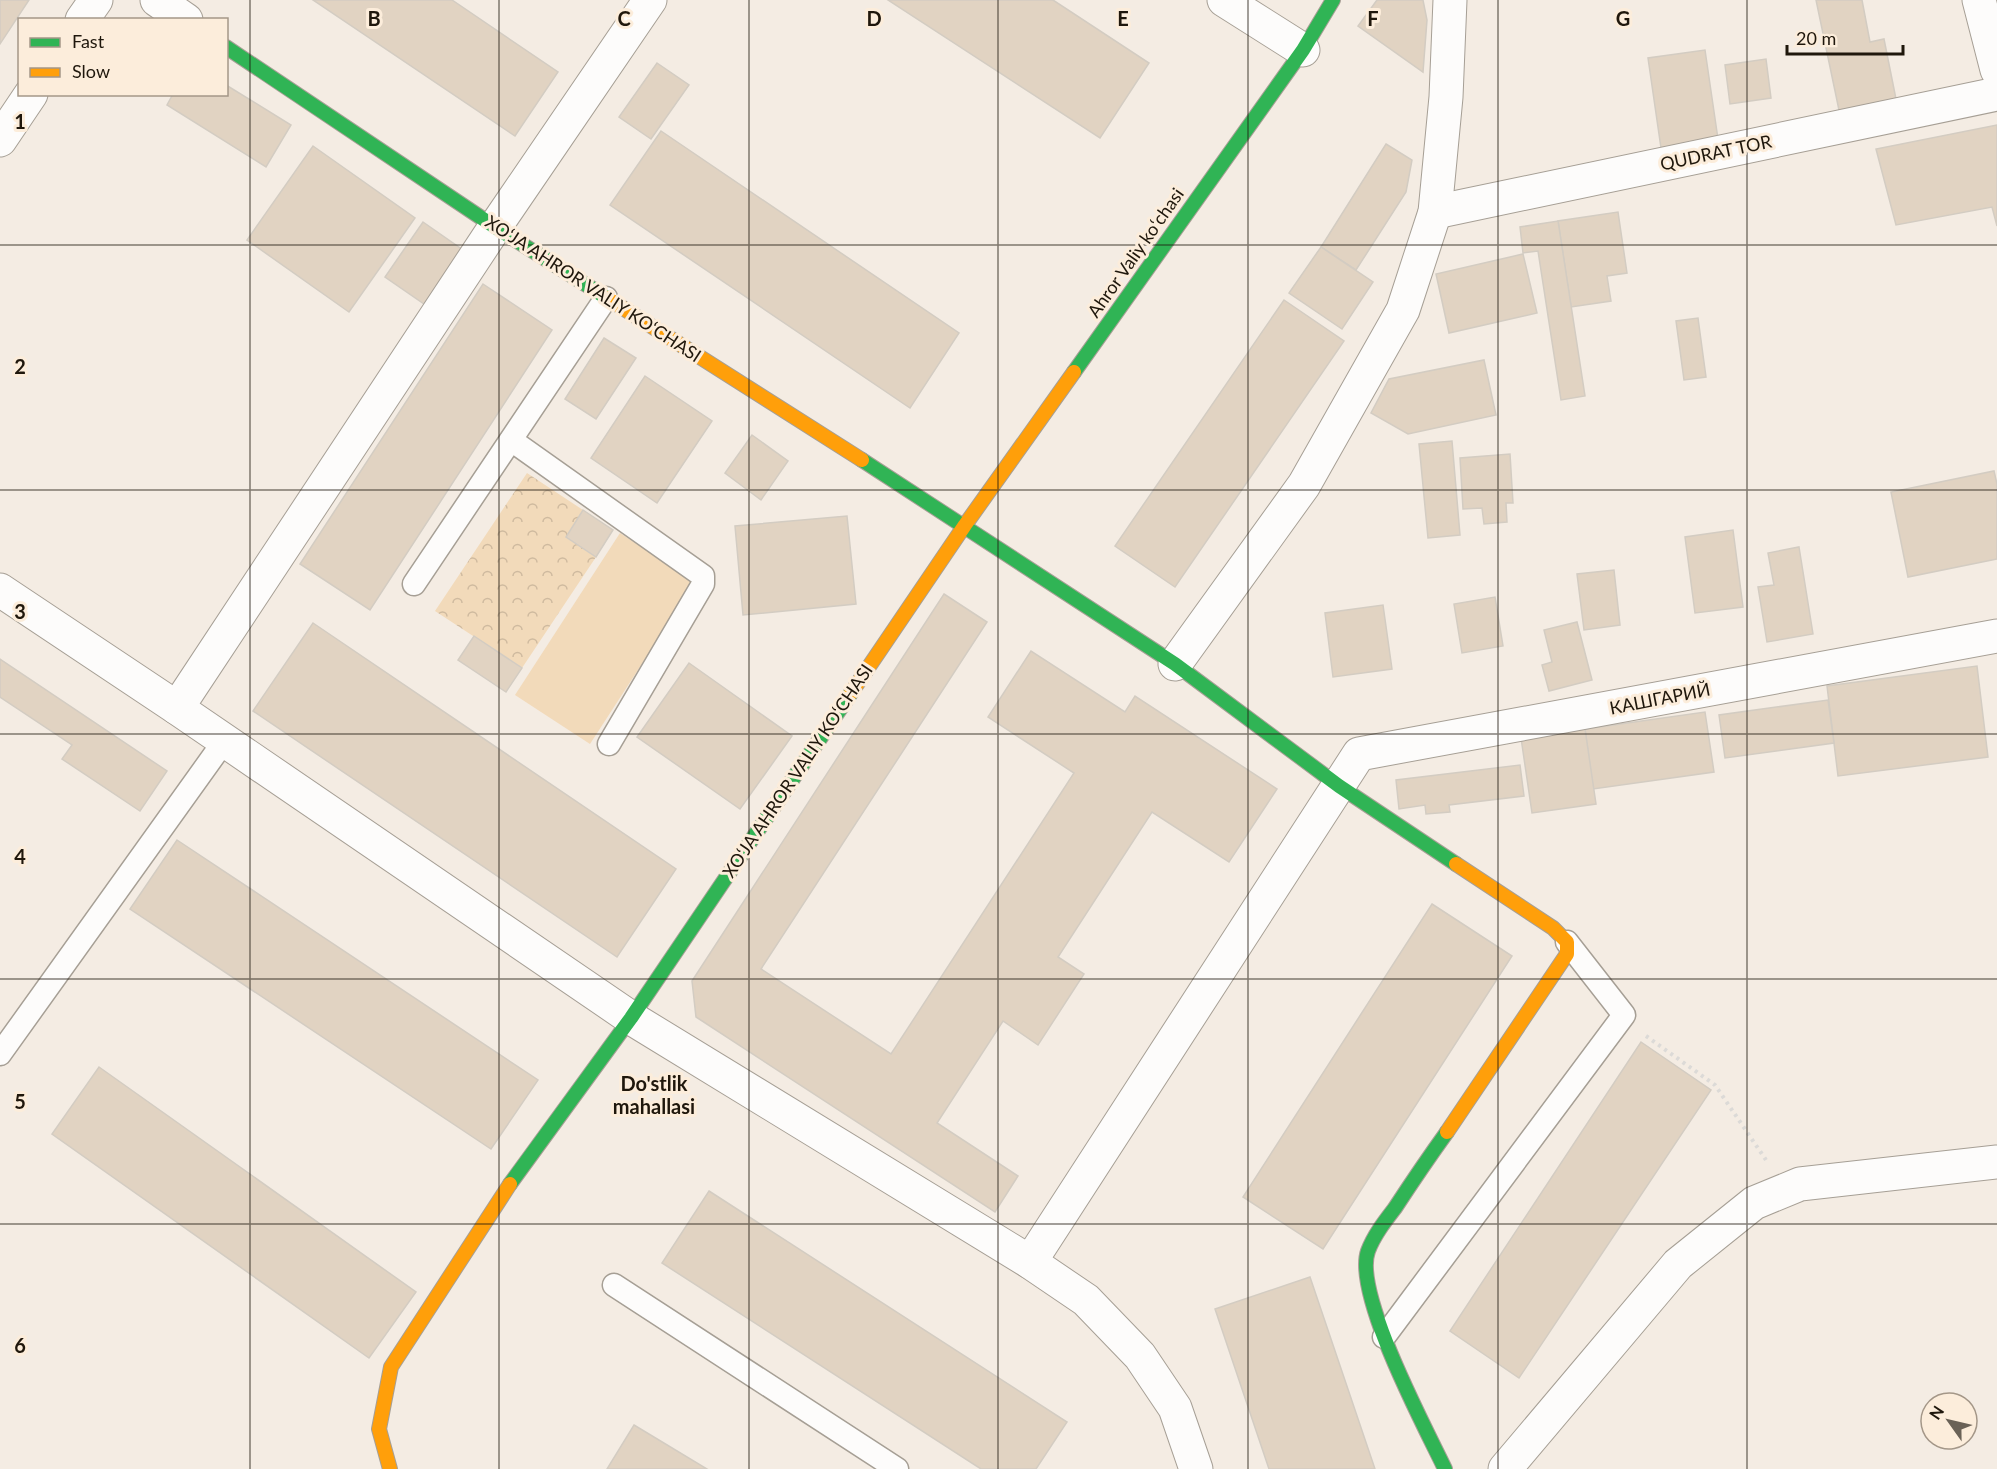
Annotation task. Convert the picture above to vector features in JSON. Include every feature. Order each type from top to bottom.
[{"type":"street","points":[[83,18],[96,0]]},
{"type":"street","points":[[157,0],[183,18]]},
{"type":"street","points":[[177,708],[495,227],[650,0]]},
{"type":"street","points":[[1224,0],[1303,50]]},
{"type":"street","name":"Ahror Valiy koʻchasi","points":[[965,525],[1303,50],[1333,0]]},
{"type":"street","points":[[1175,664],[1304,485],[1403,310],[1435,212],[1446,97],[1450,0]]},
{"type":"street","points":[[1979,0],[1997,70]]},
{"type":"street","name":"XO‘JA AHROR VALIY KO‘CHASI","points":[[228,48],[495,227],[965,525],[1175,664],[1339,786],[1553,928],[1567,942]]},
{"type":"street","name":"QUDRAT TOR","points":[[1435,212],[1997,94]]},
{"type":"street","points":[[0,140],[30,96]]},
{"type":"street","name":"XO‘JA AHROR VALIY KO‘CHASI","points":[[390,1469],[379,1429],[391,1368],[489,1213],[631,1018],[965,525]]},
{"type":"street","points":[[0,590],[225,740],[631,1018],[1030,1262],[1086,1300],[1140,1356],[1175,1408],[1196,1469]]},
{"type":"street","name":"КАШГАРИЙ","points":[[1030,1262],[1359,754],[1997,636]]},
{"type":"street","points":[[1445,1469],[1384,1337],[1367,1276],[1367,1254],[1380,1229],[1555,974],[1567,954],[1567,942]]},
{"type":"street","points":[[1505,1469],[1678,1264],[1754,1203],[1800,1184],[1997,1162]]},
{"type":"lane","points":[[414,584],[606,298]]},
{"type":"lane","points":[[511,440],[703,576],[703,585],[609,744]]},
{"type":"lane","points":[[0,1054],[225,740]]},
{"type":"lane","points":[[1384,1337],[1624,1014],[1567,942]]},
{"type":"lane","points":[[614,1285],[897,1469]]},
{"type":"path","points":[[1621,1018],[1715,1085],[1786,1190]]},
{"type":"green space","points":[[527,473],[583,510],[566,537],[596,557],[522,668],[435,611]]},
{"type":"green space","points":[[620,533],[695,582],[590,744],[515,695]]},
{"type":"building","points":[[0,0],[29,0],[0,44]]},
{"type":"building","points":[[313,0],[452,0],[558,72],[515,136]]},
{"type":"building","points":[[888,0],[1053,0],[1149,63],[1100,138]]},
{"type":"building","points":[[1377,0],[1423,0],[1427,20],[1423,72],[1358,26]]},
{"type":"building","points":[[1816,0],[1862,0],[1870,42],[1884,39],[1896,99],[1839,110]]},
{"type":"building","points":[[1705,50],[1718,139],[1661,148],[1648,58]]},
{"type":"building","points":[[1766,59],[1771,98],[1730,104],[1725,65]]},
{"type":"building","points":[[657,63],[689,85],[651,139],[619,117]]},
{"type":"building","points":[[228,86],[291,125],[266,167],[167,105],[172,96],[228,96]]},
{"type":"building","points":[[1997,125],[1997,226],[1992,207],[1896,225],[1876,149]]},
{"type":"building","points":[[661,131],[959,333],[910,408],[610,205]]},
{"type":"building","points":[[1386,144],[1412,160],[1406,192],[1356,270],[1321,247]]},
{"type":"building","points":[[313,146],[415,218],[349,312],[247,240]]},
{"type":"building","points":[[1618,212],[1627,273],[1607,276],[1611,301],[1571,307],[1558,221]]},
{"type":"building","points":[[1558,221],[1585,396],[1561,400],[1538,251],[1523,253],[1520,227]]},
{"type":"building","points":[[423,222],[463,250],[424,304],[385,277]]},
{"type":"building","points":[[1321,247],[1373,282],[1342,329],[1289,293]]},
{"type":"building","points":[[1523,254],[1537,313],[1449,333],[1436,274]]},
{"type":"building","points":[[483,284],[552,330],[370,610],[300,564]]},
{"type":"building","points":[[1284,300],[1344,341],[1175,587],[1115,546]]},
{"type":"building","points":[[1698,318],[1706,377],[1684,380],[1676,321]]},
{"type":"building","points":[[604,338],[636,358],[596,419],[565,399]]},
{"type":"building","points":[[1484,360],[1496,415],[1408,434],[1371,413],[1389,379]]},
{"type":"building","points":[[645,376],[712,421],[657,503],[591,458]]},
{"type":"building","points":[[752,435],[788,461],[761,500],[725,473]]},
{"type":"building","points":[[1452,441],[1460,535],[1428,538],[1419,444]]},
{"type":"building","points":[[1510,454],[1513,503],[1506,503],[1507,522],[1484,524],[1482,508],[1463,509],[1460,458]]},
{"type":"building","points":[[1994,471],[1997,484],[1997,559],[1908,577],[1891,492]]},
{"type":"building","points":[[583,510],[613,530],[596,557],[566,537]]},
{"type":"building","points":[[847,516],[856,604],[743,615],[735,526]]},
{"type":"building","points":[[1733,530],[1743,607],[1695,613],[1685,537]]},
{"type":"building","points":[[1799,547],[1813,634],[1767,642],[1758,587],[1774,585],[1768,553]]},
{"type":"building","points":[[1614,570],[1620,625],[1584,630],[1577,574]]},
{"type":"building","points":[[944,594],[987,622],[761,969],[891,1054],[1074,773],[988,717],[1031,651],[1125,712],[1135,696],[1277,789],[1229,862],[1152,812],[1058,957],[1084,974],[1038,1045],[1003,1021],[937,1123],[1018,1176],[995,1212],[696,1017],[692,981]]},
{"type":"building","points":[[1495,597],[1503,646],[1462,653],[1454,604]]},
{"type":"building","points":[[1383,605],[1392,669],[1333,677],[1325,613]]},
{"type":"building","points":[[1577,622],[1592,680],[1549,691],[1542,665],[1552,662],[1544,630]]},
{"type":"building","points":[[313,623],[676,869],[617,957],[253,711]]},
{"type":"building","points":[[474,636],[522,668],[506,692],[458,660]]},
{"type":"building","points":[[0,659],[167,771],[140,811],[62,759],[72,745],[0,697]]},
{"type":"building","points":[[689,663],[792,736],[740,809],[637,737]]},
{"type":"building","points":[[1977,666],[1988,757],[1838,776],[1827,686]]},
{"type":"building","points":[[1828,700],[1834,743],[1725,758],[1719,715]]},
{"type":"building","points":[[1705,712],[1714,772],[1593,789],[1585,729]]},
{"type":"building","points":[[1585,729],[1596,804],[1532,813],[1521,738]]},
{"type":"building","points":[[1520,765],[1524,796],[1449,805],[1450,812],[1426,814],[1425,805],[1399,809],[1396,780]]},
{"type":"building","points":[[177,840],[538,1080],[491,1149],[130,909]]},
{"type":"building","points":[[1432,904],[1512,956],[1323,1249],[1243,1197]]},
{"type":"building","points":[[1641,1042],[1711,1090],[1519,1378],[1450,1331]]},
{"type":"building","points":[[99,1067],[416,1292],[369,1358],[52,1134]]},
{"type":"building","points":[[709,1191],[1067,1422],[1036,1469],[981,1469],[662,1263]]},
{"type":"building","points":[[1310,1277],[1375,1469],[1269,1469],[1215,1309]]},
{"type":"building","points":[[634,1425],[707,1469],[607,1469]]},
{"type":"traffic: fast","points":[[1074,372],[1303,50],[1333,0]]},
{"type":"traffic: fast","points":[[228,48],[495,227],[607,298]]},
{"type":"traffic: fast","points":[[862,460],[1175,664],[1339,786],[1456,864]]},
{"type":"traffic: fast","points":[[510,1184],[631,1018],[851,693]]},
{"type":"traffic: fast","points":[[1445,1469],[1393,1360],[1380,1327],[1366,1271],[1368,1251],[1377,1234],[1447,1132]]},
{"type":"traffic: slow","points":[[607,298],[862,460]]},
{"type":"traffic: slow","points":[[851,693],[965,525],[1074,372]]},
{"type":"traffic: slow","points":[[1447,1132],[1567,954],[1567,942],[1553,928],[1456,864]]},
{"type":"traffic: slow","points":[[390,1469],[379,1429],[391,1367],[510,1184]]},
{"type":"district","name":"Do'stlik mahallasi","points":[[654,1096]]}]
